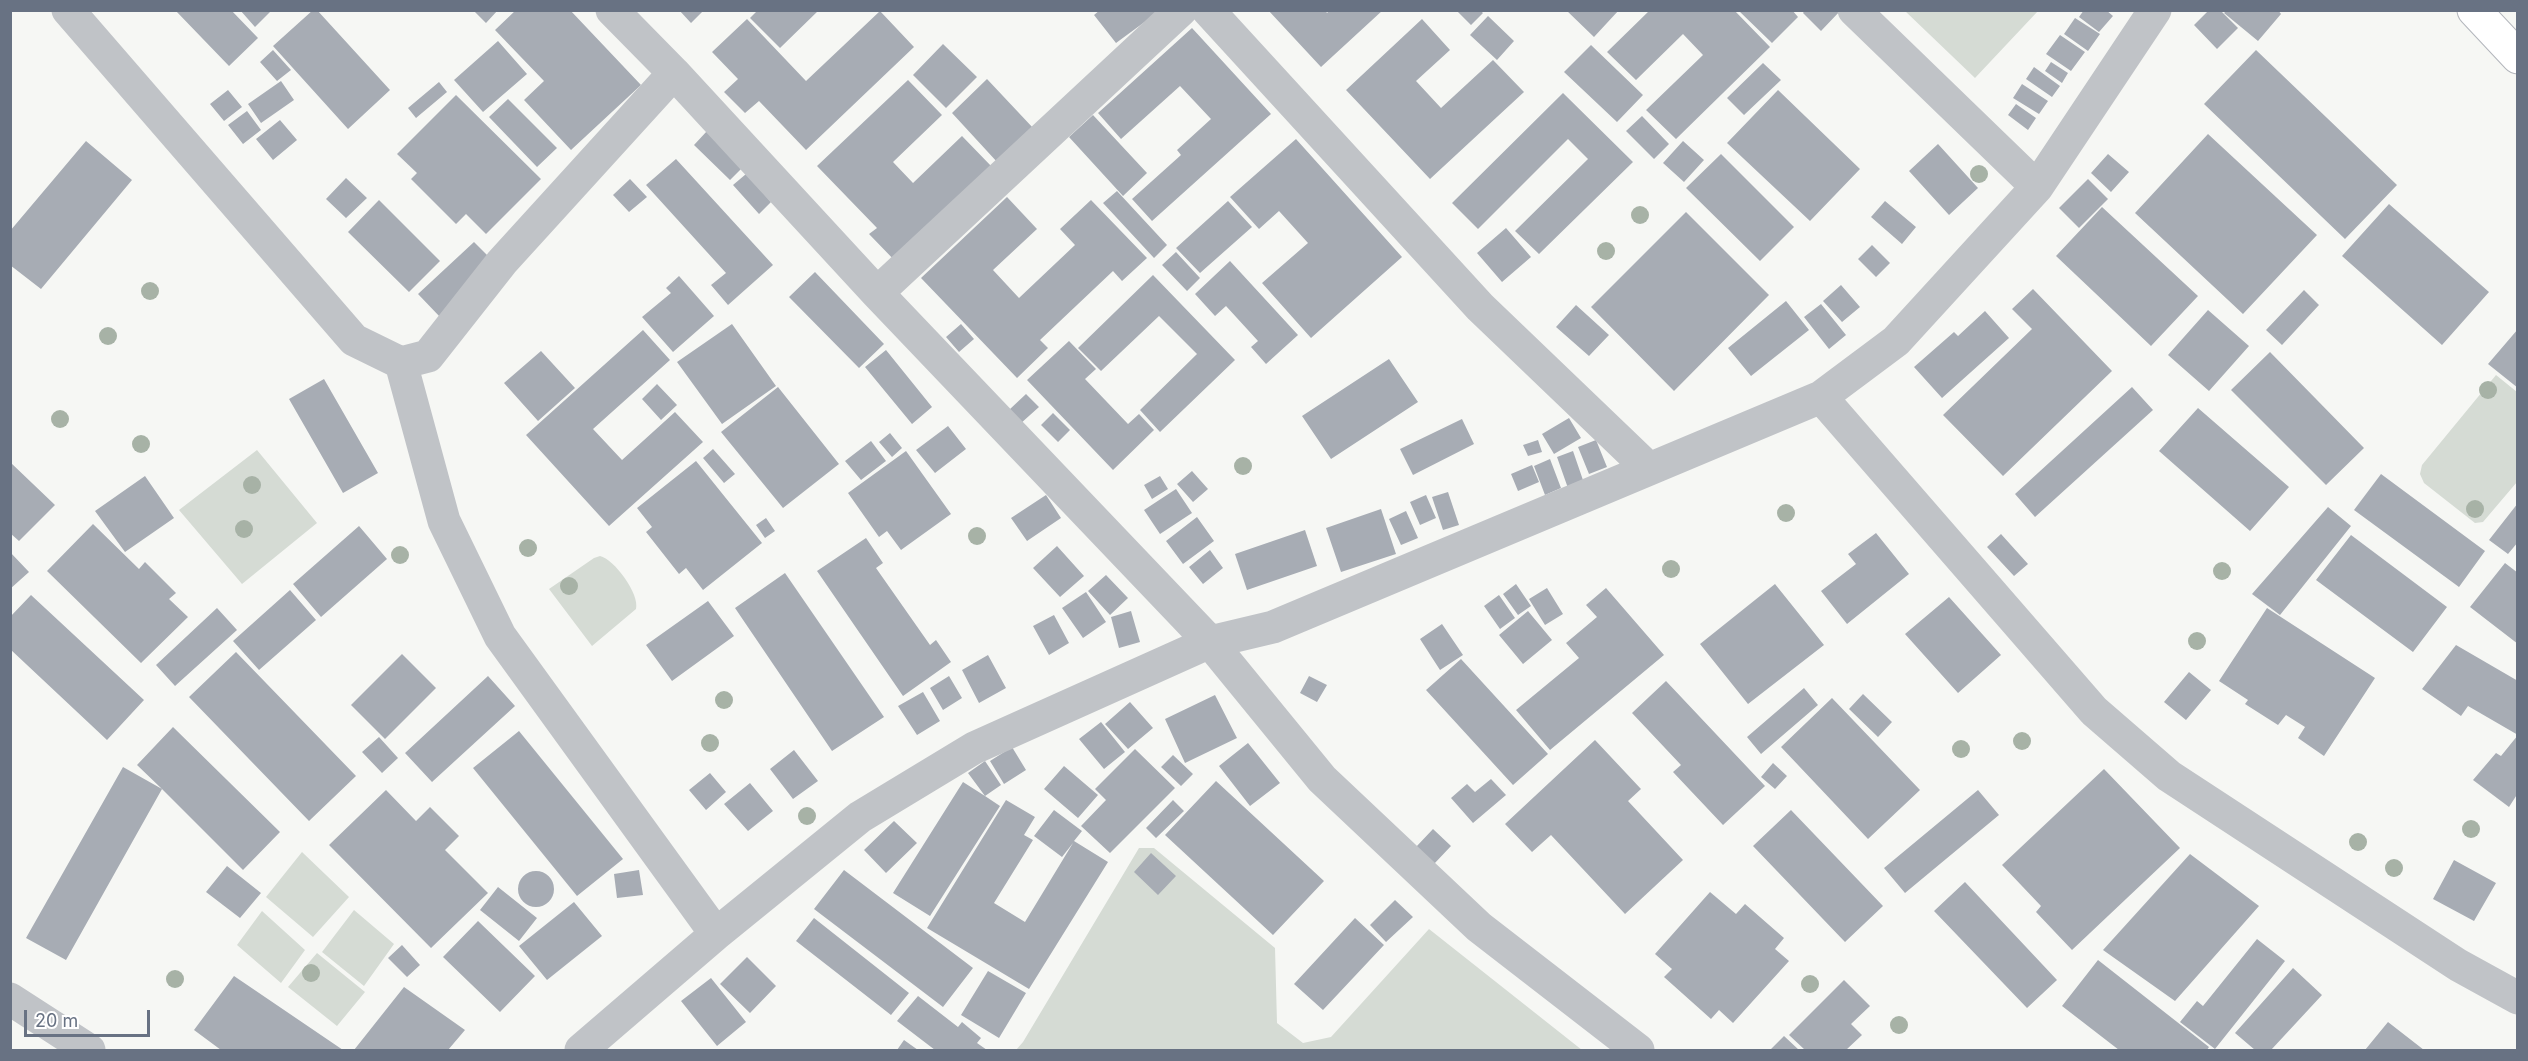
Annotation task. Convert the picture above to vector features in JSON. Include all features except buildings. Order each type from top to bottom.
[{"type":"main road","points":[[2474,10],[2517,57]]},
{"type":"street","points":[[68,10],[354,340],[401,363],[428,356],[502,262],[674,73]]},
{"type":"street","points":[[612,10],[674,73],[877,293],[1210,642],[1322,779],[1479,927],[1638,1050]]},
{"type":"street","points":[[877,293],[1181,10]]},
{"type":"street","points":[[1208,10],[1480,307],[1649,469]]},
{"type":"street","points":[[1854,10],[2037,187]]},
{"type":"street","points":[[581,1050],[716,934],[860,817],[974,748],[1210,642],[1273,627],[1821,397],[1896,341],[2037,187],[2155,10]]},
{"type":"street","points":[[401,363],[444,521],[500,636],[716,934]]},
{"type":"street","points":[[1821,397],[2094,711],[2169,776],[2458,965],[2517,998]]},
{"type":"street","points":[[10,999],[89,1050]]},
{"type":"shaded area","points":[[1905,11],[2038,11],[1975,78]]},
{"type":"shaded area","points":[[2496,375],[2517,392],[2517,482],[2483,522],[2475,523],[2424,483],[2420,474],[2422,465]]},
{"type":"shaded area","points":[[257,450],[317,523],[242,584],[179,510]]},
{"type":"shaded area","points":[[600,556],[612,563],[625,578],[634,595],[636,609],[592,646],[549,589]]},
{"type":"shaded area","points":[[1139,848],[1154,848],[1275,948],[1277,1023],[1303,1043],[1331,1037],[1429,929],[1582,1050],[1016,1050],[1023,1042]]},
{"type":"shaded area","points":[[302,852],[349,897],[313,937],[266,897]]},
{"type":"shaded area","points":[[354,910],[394,944],[364,986],[322,952]]},
{"type":"shaded area","points":[[262,911],[305,950],[281,983],[237,945]]},
{"type":"shaded area","points":[[317,953],[365,992],[337,1026],[288,987]]}]
